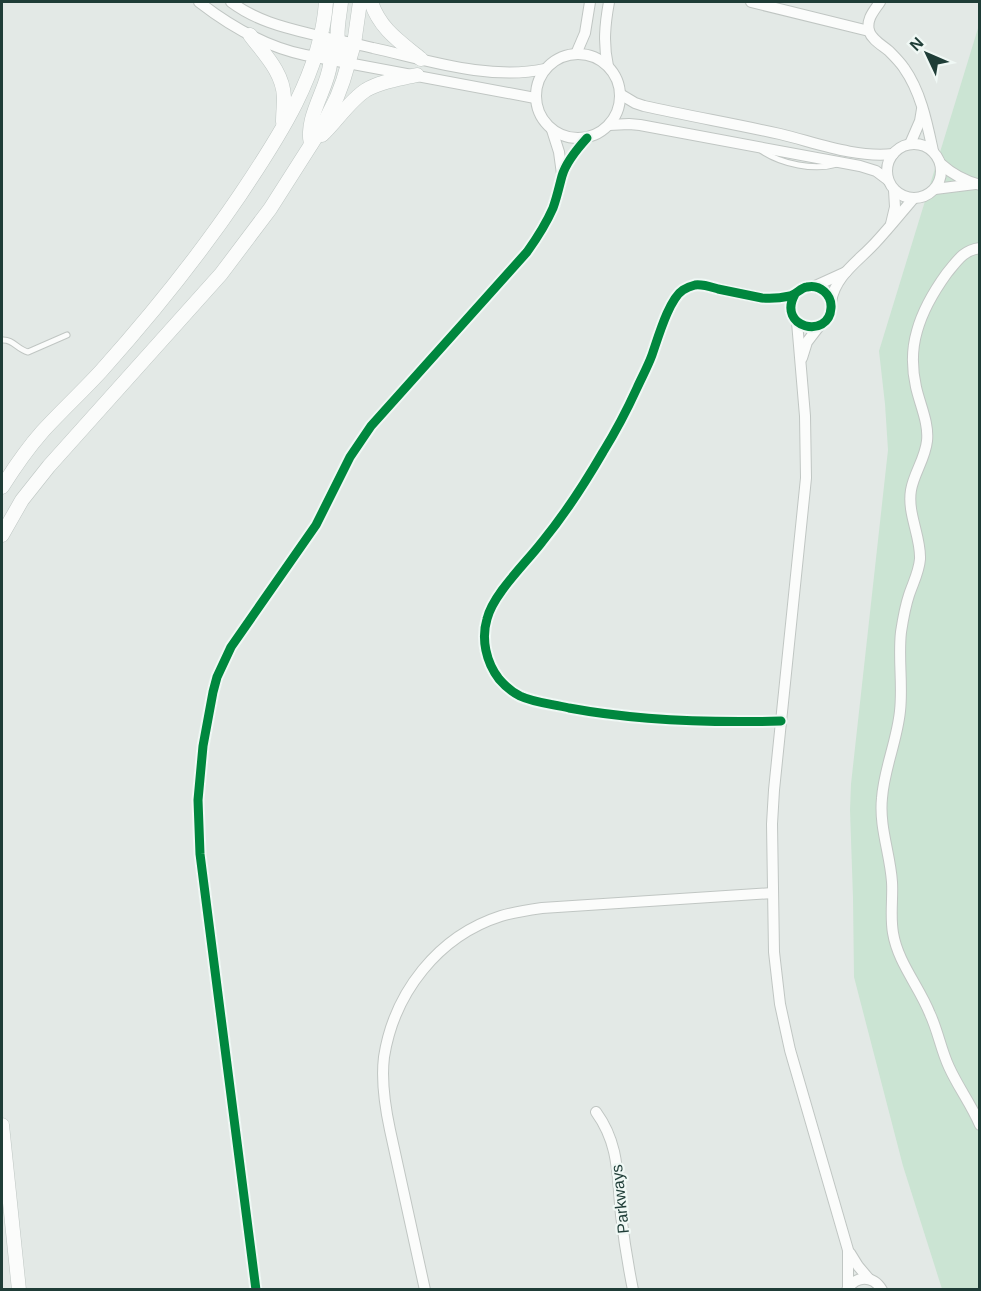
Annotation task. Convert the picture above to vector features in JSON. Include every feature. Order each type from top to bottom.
[{"type":"street","points":[[199,2],[250,35],[284,50],[535,98]]},
{"type":"street","points":[[231,2],[266,22],[448,65],[514,73],[545,69]]},
{"type":"street","points":[[2,487],[42,433],[127,342],[184,273],[230,210],[282,129],[305,84],[315,56],[326,2]]},
{"type":"street","points":[[341,2],[337,40],[340,52],[349,62]]},
{"type":"street","points":[[2,535],[22,500],[49,466],[195,304],[276,201],[321,129],[336,98],[354,44],[360,2]]},
{"type":"street","points":[[371,2],[387,30],[421,59]]},
{"type":"street","points":[[576,54],[585,33],[590,2]]},
{"type":"street","points":[[609,2],[604,36],[609,67],[617,79],[620,94],[618,111],[609,125],[587,138],[569,138],[545,124],[535,98],[538,82],[545,69],[559,58],[576,54],[594,57],[609,67]]},
{"type":"street","points":[[751,2],[869,31]]},
{"type":"street","points":[[880,2],[870,16],[869,31],[910,76],[922,108],[933,151],[941,164],[957,176],[977,184]]},
{"type":"street","points":[[250,35],[273,65],[282,84],[284,96],[282,129]]},
{"type":"street","points":[[311,144],[310,125],[332,59],[327,44],[320,36]]},
{"type":"street","points":[[311,144],[355,99],[368,89],[417,75]]},
{"type":"street","points":[[620,94],[644,106],[862,154],[893,154]]},
{"type":"street","points":[[910,144],[920,121],[922,108]]},
{"type":"street","points":[[609,125],[629,124],[868,168],[888,180],[894,190],[895,207],[891,224]]},
{"type":"street","points":[[552,130],[559,152],[562,174]]},
{"type":"street","points":[[256,1290],[200,854],[198,818],[200,773],[217,677],[231,647],[316,525],[341,473],[360,441],[384,411],[527,252],[549,214],[562,174],[573,155],[587,138]]},
{"type":"street","points":[[888,180],[888,163],[898,149],[910,144],[918,144],[933,151]]},
{"type":"street","points":[[894,190],[913,198],[921,198],[929,194],[940,181],[941,164]]},
{"type":"street","points":[[935,189],[977,184]]},
{"type":"street","points":[[801,361],[807,342],[828,318],[834,289],[846,272],[867,252],[913,198]]},
{"type":"street","points":[[980,248],[963,255],[938,285],[921,317],[916,333],[914,369],[927,428],[926,451],[914,476],[910,491],[910,507],[920,559],[908,597],[901,632],[900,712],[881,801],[882,829],[892,879],[892,921],[898,951],[930,1013],[950,1068],[980,1125]]},
{"type":"street","points":[[781,721],[684,721],[636,717],[530,700],[509,689],[494,670],[485,646],[484,632],[487,618],[496,599],[564,512],[603,453],[637,390],[671,305],[678,294],[689,287],[702,285],[765,298],[780,298],[846,272]]},
{"type":"street","points":[[813,286],[825,291],[831,302]]},
{"type":"street","points":[[795,294],[791,301],[791,309],[797,322],[806,327],[820,325]]},
{"type":"street","points":[[765,298],[791,309]]},
{"type":"street","points":[[797,322],[806,427],[806,478],[774,790],[772,824],[775,962],[784,1027],[848,1250],[869,1279],[878,1284],[882,1290]]},
{"type":"street","points":[[425,1290],[390,1130],[383,1082],[384,1059],[397,1010],[422,969],[458,937],[501,916],[522,911],[773,893]]},
{"type":"street","name":"Parkways","points":[[596,1112],[608,1131],[615,1152],[621,1218],[633,1290]]},
{"type":"street","points":[[2,1125],[19,1290]]},
{"type":"street","points":[[847,1288],[848,1250]]},
{"type":"street","points":[[847,1288],[860,1279],[869,1279]]},
{"type":"lane","points":[[2,340],[12,341],[28,352],[67,335]]},
{"type":"green space","points":[[979,25],[979,1289],[942,1289],[903,1166],[854,977],[850,810],[888,450],[879,351]]},
{"type":"cycle path","points":[[256,1290],[200,854],[198,800],[203,746],[217,677],[231,647],[316,525],[350,457],[371,426],[531,247],[553,208],[566,166],[587,138]]},
{"type":"cycle path","points":[[781,721],[728,722],[648,718],[569,708],[532,700],[514,693],[499,679],[488,658],[485,627],[490,609],[496,599],[567,509],[612,436],[647,367],[665,319],[678,295],[693,285],[762,298],[790,296],[805,288],[816,287],[830,299],[831,308],[828,318],[822,324],[814,327],[798,322],[792,315],[791,306],[795,294]]}]
